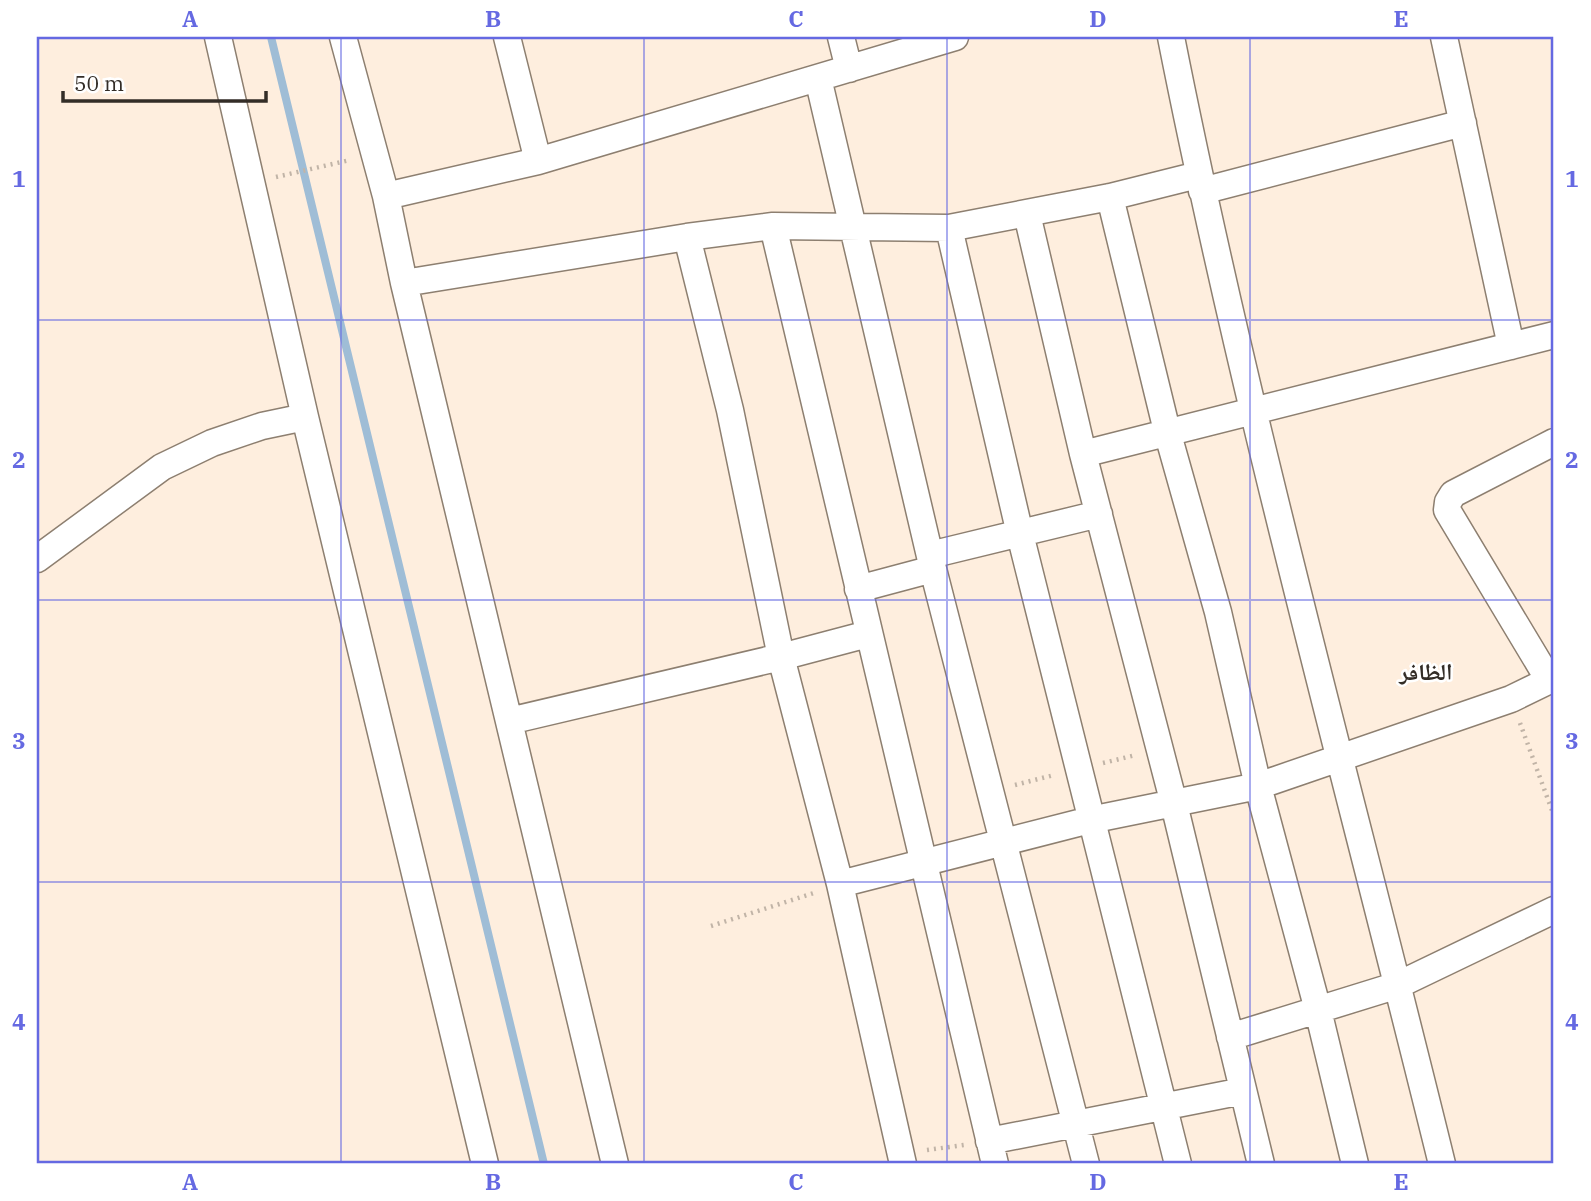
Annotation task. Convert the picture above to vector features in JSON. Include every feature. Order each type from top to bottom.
[{"type":"street","points":[[218,37],[305,417],[485,1164]]},
{"type":"street","points":[[343,37],[386,196],[404,283],[615,1164]]},
{"type":"street","points":[[508,37],[538,161]]},
{"type":"street","points":[[841,37],[849,69]]},
{"type":"street","points":[[386,196],[538,161],[955,37]]},
{"type":"street","points":[[1171,37],[1200,183],[1253,412],[1442,1164]]},
{"type":"street","points":[[1444,37],[1511,346]]},
{"type":"street","points":[[818,78],[932,562],[1086,1164]]},
{"type":"street","points":[[404,283],[687,237],[773,226],[949,228],[1110,197],[1200,183],[1463,123]]},
{"type":"street","points":[[1110,197],[1167,431],[1218,612],[1258,786],[1318,1010],[1354,1164]]},
{"type":"street","points":[[1027,214],[1083,454],[1174,804],[1261,1164]]},
{"type":"street","points":[[773,226],[992,1153],[1075,1123],[1243,1091]]},
{"type":"street","points":[[949,228],[1020,534],[1178,1164]]},
{"type":"street","points":[[687,237],[730,410],[781,657],[840,884],[901,1159]]},
{"type":"street","points":[[1083,454],[1554,335]]},
{"type":"street","points":[[37,559],[162,467],[212,443],[262,426],[305,417]]},
{"type":"street","points":[[840,884],[1090,820],[1258,786],[1511,699],[1552,679],[1447,510],[1453,494],[1554,442]]},
{"type":"street","points":[[858,589],[1020,534],[1099,514]]},
{"type":"street","points":[[509,721],[868,634]]},
{"type":"street","points":[[1230,1037],[1398,985],[1554,910]]},
{"type":"path","points":[[299,172],[358,158]]},
{"type":"path","points":[[1511,699],[1554,816]]},
{"type":"path","points":[[711,926],[840,884]]},
{"type":"path","points":[[901,1159],[992,1153]]},
{"type":"waterway","points":[[271,37],[544,1164]]},
{"type":"district","name":"الظافر","points":[[1426,671]]}]
